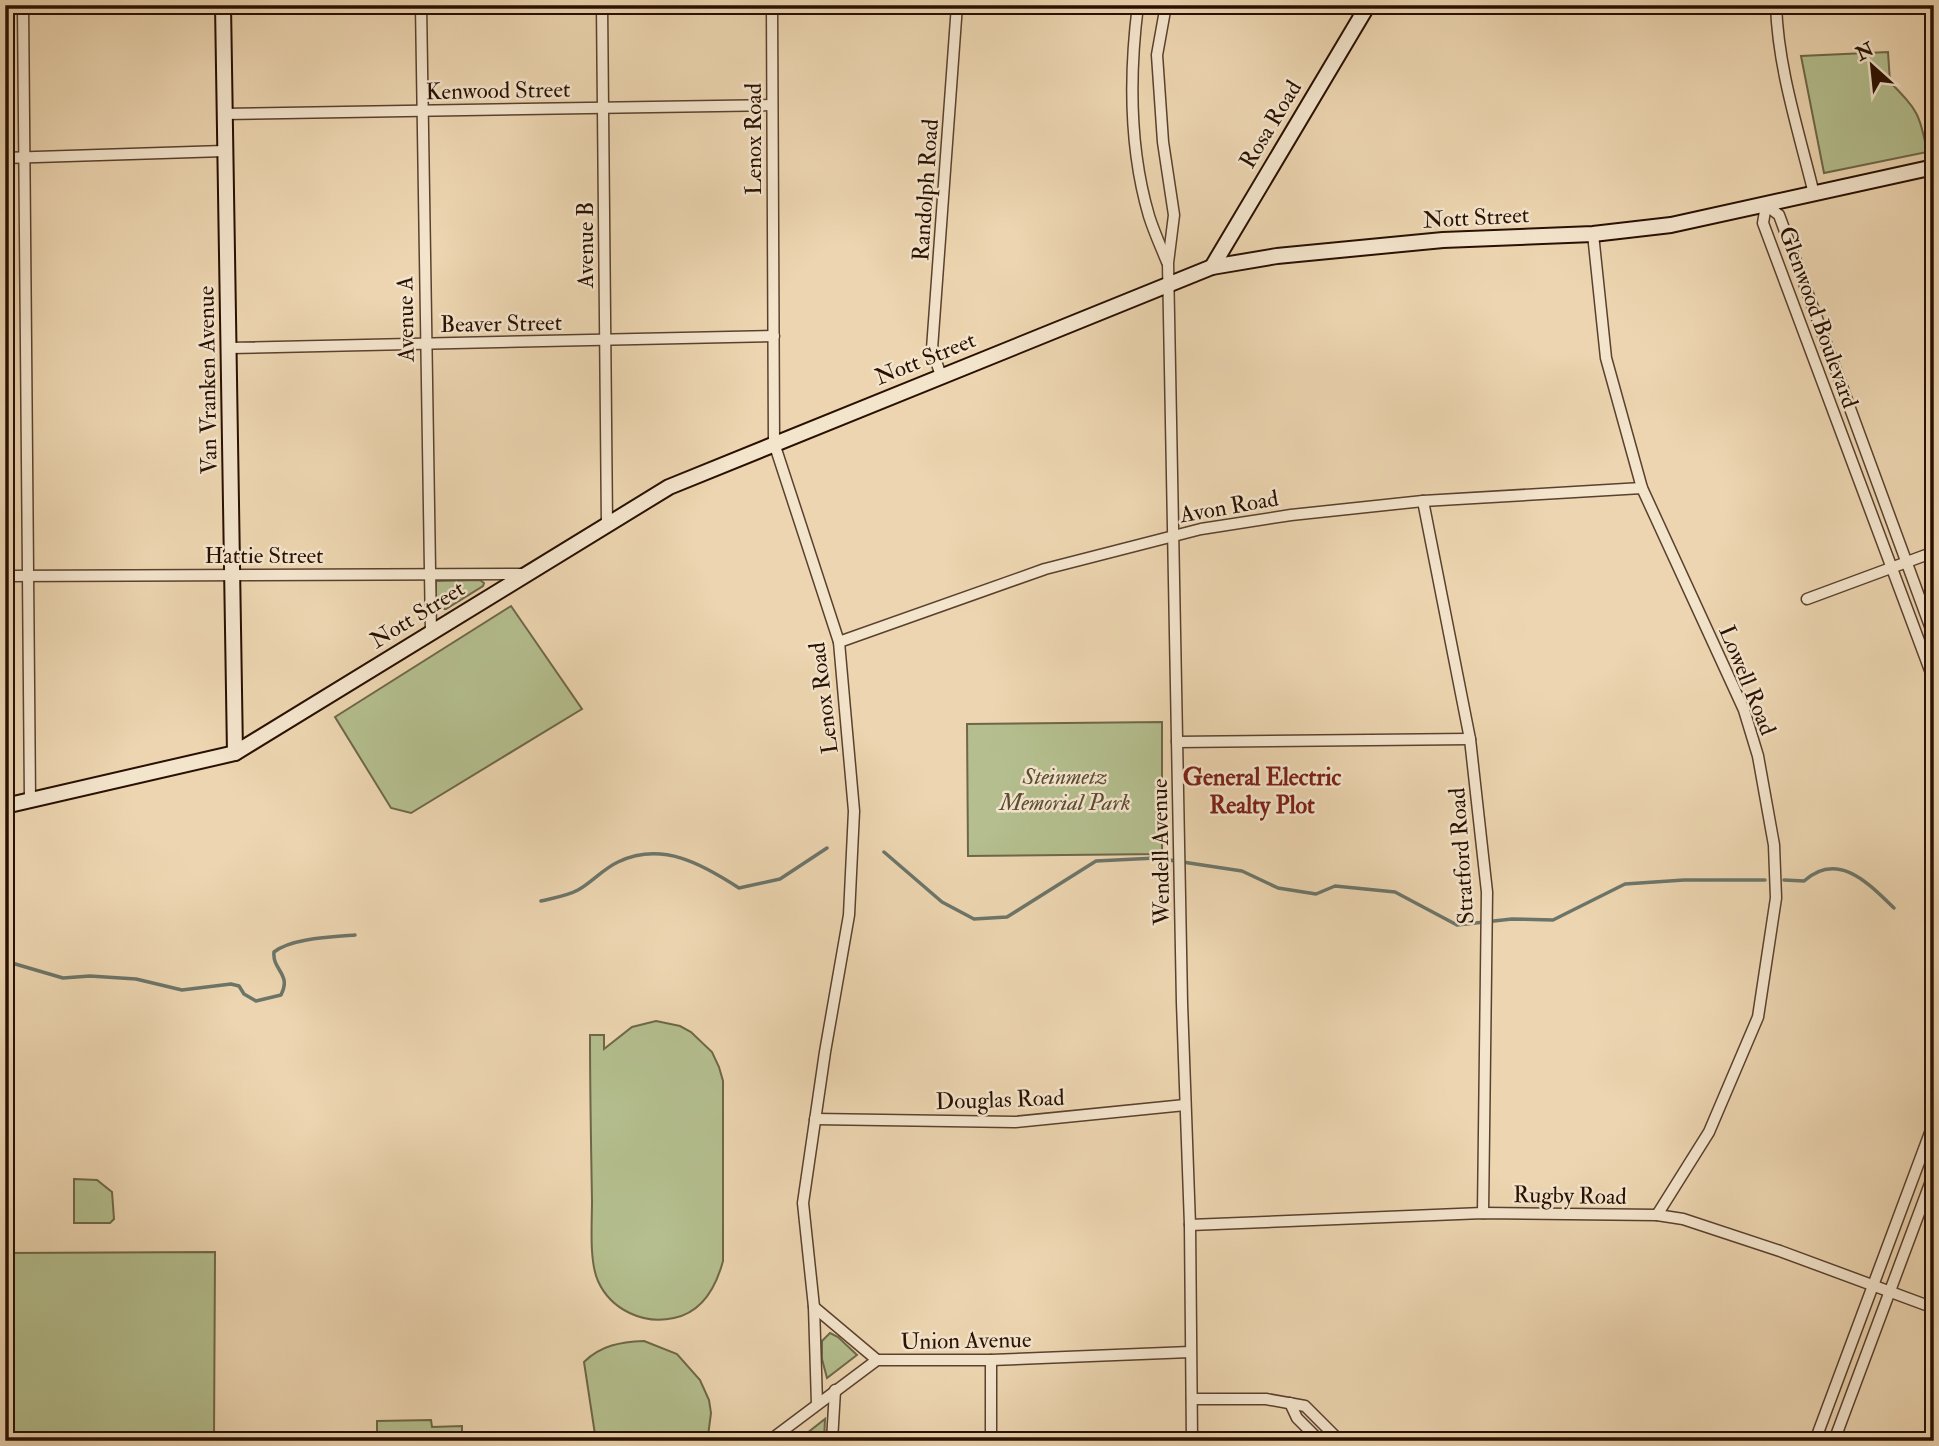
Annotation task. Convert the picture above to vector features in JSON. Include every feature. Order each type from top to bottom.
[{"type":"main road","name":"Van Vranken Avenue","points":[[223,5],[235,753]]},
{"type":"main road","name":"Rosa Road","points":[[1212,267],[1368,5]]},
{"type":"main road","name":"Nott Street","points":[[5,806],[235,753],[669,487],[1212,267],[1277,256],[1443,240],[1593,234],[1671,225],[1934,167]]},
{"type":"street","points":[[23,5],[30,801]]},
{"type":"street","name":"Avenue A","points":[[421,5],[430,633]]},
{"type":"street","name":"Avenue B","points":[[602,5],[607,526]]},
{"type":"street","name":"Lenox Road","points":[[772,5],[774,443],[839,642],[854,811],[849,915],[803,1203],[814,1307],[817,1404]]},
{"type":"street","name":"Randolph Road","points":[[941,376],[932,349],[957,5]]},
{"type":"street","name":"Wendell Avenue","points":[[1138,5],[1132,68],[1132,117],[1149,217],[1168,263]]},
{"type":"street","name":"Wendell Avenue","points":[[1166,5],[1157,55],[1163,142],[1174,215],[1168,263],[1180,892],[1190,1225],[1192,1441]]},
{"type":"street","points":[[1776,5],[1776,24],[1792,104],[1814,194]]},
{"type":"street","name":"Kenwood Street","points":[[223,114],[772,105]]},
{"type":"street","points":[[5,158],[224,151]]},
{"type":"street","name":"Glenwood Boulevard","points":[[1934,636],[1779,215],[1766,205],[1763,223],[1934,681]]},
{"type":"street","name":"Lowell Road","points":[[1593,234],[1606,358],[1643,488],[1744,710],[1758,757],[1774,845],[1776,898],[1758,1017],[1709,1132],[1657,1215]]},
{"type":"street","name":"Beaver Street","points":[[229,348],[774,336]]},
{"type":"street","name":"Avon Road","points":[[839,642],[1045,569],[1201,529],[1291,514],[1423,501],[1643,488]]},
{"type":"street","name":"Stratford Road","points":[[1423,501],[1470,739],[1487,892],[1483,1213]]},
{"type":"street","points":[[1807,599],[1934,552]]},
{"type":"street","name":"Hattie Street","points":[[5,576],[524,574]]},
{"type":"street","points":[[1177,742],[1470,739]]},
{"type":"street","name":"Douglas Road","points":[[815,1119],[1015,1122],[1185,1105]]},
{"type":"street","points":[[1815,1441],[1934,1122]]},
{"type":"street","points":[[1834,1441],[1934,1173]]},
{"type":"street","name":"Rugby Road","points":[[1190,1225],[1483,1213],[1657,1215],[1683,1219],[1780,1251],[1934,1308]]},
{"type":"street","points":[[814,1307],[877,1360]]},
{"type":"street","name":"Union Avenue","points":[[774,1439],[877,1360],[991,1360],[1190,1352]]},
{"type":"street","points":[[991,1360],[991,1441]]},
{"type":"street","points":[[832,1441],[835,1390]]},
{"type":"street","points":[[1192,1399],[1266,1399],[1305,1406],[1340,1441]]},
{"type":"street","points":[[1290,1404],[1297,1418],[1320,1441]]},
{"type":"green space","points":[[1888,52],[1890,82],[1916,113],[1927,152],[1824,173],[1801,56]]},
{"type":"green space","points":[[480,580],[484,583],[483,586],[446,609],[441,609],[436,603],[436,581]]},
{"type":"green space","points":[[511,606],[582,709],[411,813],[391,808],[335,717]]},
{"type":"green space","name":"Steinmetz Memorial Park","points":[[1162,722],[1162,854],[968,856],[967,724]]},
{"type":"green space","points":[[656,1021],[680,1026],[691,1032],[712,1052],[723,1081],[723,1261],[712,1289],[700,1304],[684,1315],[663,1320],[640,1317],[611,1300],[595,1273],[592,1242],[590,1035],[604,1035],[604,1049],[632,1027]]},
{"type":"green space","points":[[74,1179],[97,1180],[112,1192],[114,1219],[110,1223],[74,1223]]},
{"type":"green space","points":[[215,1252],[214,1441],[5,1441],[5,1253]]},
{"type":"green space","points":[[830,1333],[857,1355],[827,1378],[822,1359],[822,1341]]},
{"type":"green space","points":[[644,1341],[677,1354],[700,1380],[709,1400],[711,1413],[708,1436],[691,1441],[596,1441],[584,1362],[597,1352],[612,1346]]},
{"type":"green space","points":[[825,1419],[824,1441],[797,1441]]},
{"type":"green space","points":[[431,1420],[432,1427],[462,1426],[462,1441],[377,1441],[377,1421]]},
{"type":"waterway","points":[[541,901],[574,892],[613,865],[634,856],[650,854],[681,858],[711,871],[739,888],[780,879],[827,848]]},
{"type":"waterway","points":[[884,852],[942,902],[974,919],[1007,917],[1096,861],[1156,858],[1242,871],[1278,888],[1316,894],[1335,886],[1395,892],[1457,925],[1512,919],[1553,920],[1625,884],[1684,880],[1765,880]]},
{"type":"waterway","points":[[1784,880],[1804,881],[1817,872],[1841,870],[1864,881],[1894,908]]},
{"type":"waterway","points":[[5,961],[63,978],[90,976],[136,979],[182,990],[231,984],[239,986],[244,994],[256,1001],[281,995],[284,988],[274,952],[302,941],[355,935]]},
{"type":"district","name":"General Electric Realty Plot","points":[[1262,791]]}]
